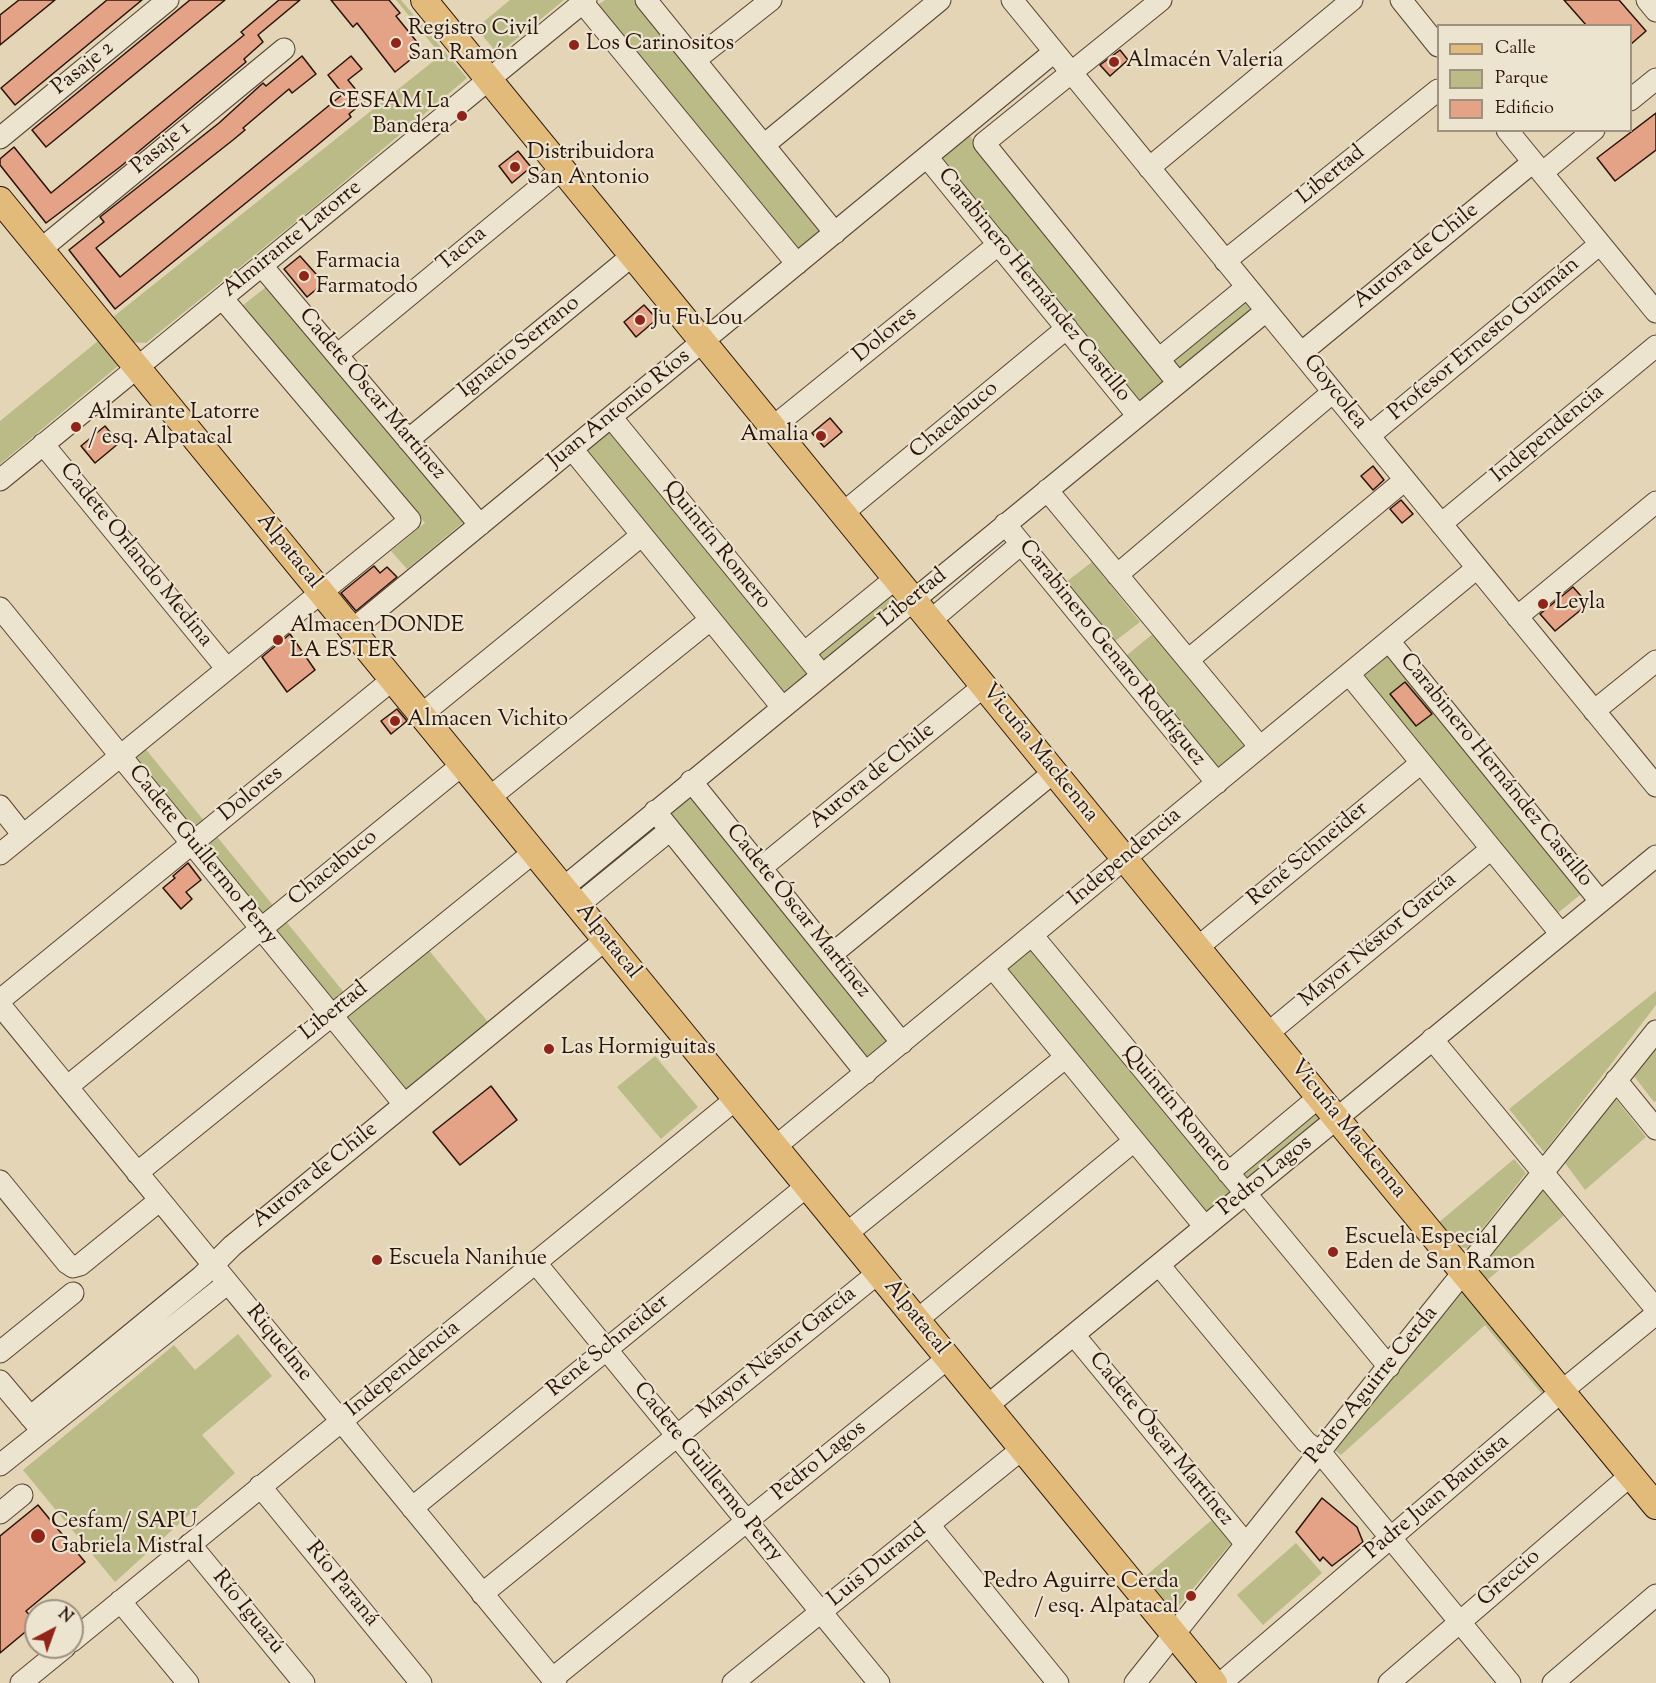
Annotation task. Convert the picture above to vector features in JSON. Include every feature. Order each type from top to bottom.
[{"type":"main road","name":"Vicuña Mackenna","points":[[424,0],[1336,1119],[1656,1506]]},
{"type":"main road","name":"Alpatacal","points":[[0,200],[1214,1683]]},
{"type":"street","name":"Pasaje 2","points":[[0,138],[168,0]]},
{"type":"street","points":[[646,0],[835,233]]},
{"type":"street","points":[[695,60],[771,0]]},
{"type":"street","points":[[764,145],[940,0]]},
{"type":"street","name":"Goycolea","points":[[1012,0],[1656,786]]},
{"type":"street","points":[[1161,0],[984,143],[1178,383]]},
{"type":"street","points":[[1149,168],[1352,0]]},
{"type":"street","points":[[1401,0],[1437,45]]},
{"type":"street","points":[[1647,0],[1656,11]]},
{"type":"street","name":"Almirante Latorre","points":[[0,480],[585,1]]},
{"type":"street","points":[[585,1],[797,264]]},
{"type":"street","name":"Pasaje 1","points":[[40,250],[284,49]]},
{"type":"street","name":"Juan Antonio Ríos","points":[[352,630],[1054,52]]},
{"type":"street","points":[[1632,98],[1656,79]]},
{"type":"street","name":"Libertad","points":[[1226,261],[1437,91]]},
{"type":"street","points":[[1510,132],[1656,312]]},
{"type":"street","name":"Aurora de Chile","points":[[1301,353],[1538,168],[1591,132]]},
{"type":"street","name":"Carabinero Hernández Castillo","points":[[927,157],[1138,416]]},
{"type":"street","name":"Tacna","points":[[337,355],[562,169]]},
{"type":"street","name":"Dolores","points":[[773,427],[999,244]]},
{"type":"street","name":"Profesor Ernesto Guzmán","points":[[1369,436],[1600,244]]},
{"type":"street","name":"Ignacio Serrano","points":[[408,440],[633,255]]},
{"type":"street","name":"Cadete Óscar Martínez","points":[[261,266],[480,525]]},
{"type":"street","points":[[1159,359],[1247,287]]},
{"type":"street","points":[[0,854],[410,520],[222,298]]},
{"type":"street","name":"Libertad","points":[[570,897],[655,811],[1266,310]]},
{"type":"street","name":"Chacabuco","points":[[843,513],[1066,328]]},
{"type":"street","name":"Independencia","points":[[1441,524],[1656,346]]},
{"type":"street","points":[[1118,575],[1333,392]]},
{"type":"street","name":"Quintín Romero","points":[[611,417],[822,675]]},
{"type":"street","name":"Cadete Orlando Medina","points":[[43,444],[227,669]]},
{"type":"street","points":[[572,449],[782,707]]},
{"type":"street","points":[[1188,660],[1405,480]]},
{"type":"street","points":[[1047,490],[1260,747]]},
{"type":"street","points":[[1517,617],[1656,502]]},
{"type":"street","name":"Carabinero Genaro Rodríguez","points":[[1005,524],[1216,783]]},
{"type":"street","points":[[421,714],[642,535]]},
{"type":"street","name":"Libertad","points":[[930,621],[1021,544]]},
{"type":"street","name":"Independencia","points":[[775,1147],[1477,568]]},
{"type":"street","name":"Libertad","points":[[804,653],[896,578]]},
{"type":"street","name":"Cadete Guillermo Perry","points":[[0,608],[404,1104]]},
{"type":"street","points":[[489,798],[710,620]]},
{"type":"street","name":"Carabinero Hernández Castillo","points":[[1389,641],[1600,901]]},
{"type":"street","points":[[1594,711],[1656,661]]},
{"type":"street","points":[[1349,674],[1561,934]]},
{"type":"street","name":"Dolores","points":[[0,1003],[392,680]]},
{"type":"street","name":"Aurora de Chile","points":[[762,867],[984,686]]},
{"type":"street","name":"René Schneider","points":[[1197,948],[1421,763]]},
{"type":"street","name":"Chacabuco","points":[[67,1087],[462,765]]},
{"type":"street","points":[[832,954],[1054,772]]},
{"type":"street","name":"Cadete Óscar Martínez","points":[[691,781],[902,1043]]},
{"type":"street","points":[[0,806],[23,835]]},
{"type":"street","points":[[655,811],[866,1073]]},
{"type":"street","points":[[570,897],[670,830]]},
{"type":"street","name":"Mayor Néstor García","points":[[1268,1034],[1491,849]]},
{"type":"street","name":"Libertad","points":[[137,1173],[534,852]]},
{"type":"street","name":"Pedro Lagos","points":[[987,1406],[1656,856]]},
{"type":"street","name":"Quintín Romero","points":[[1032,935],[1389,1367]]},
{"type":"street","name":"Aurora de Chile","points":[[0,1466],[36,1424],[213,1265],[231,1246],[605,940]]},
{"type":"street","points":[[993,968],[1205,1227]]},
{"type":"street","name":"Riquelme","points":[[0,1003],[554,1681]]},
{"type":"street","name":"Pedro Aguirre Cerda","points":[[1135,1683],[1656,1031]]},
{"type":"street","points":[[1432,1039],[1656,1309]]},
{"type":"street","points":[[846,1234],[1066,1057]]},
{"type":"street","points":[[1616,1080],[1656,1129]]},
{"type":"street","name":"Pedro Lagos","points":[[1228,1173],[1319,1097]]},
{"type":"street","name":"Independencia","points":[[84,1631],[736,1099]]},
{"type":"street","points":[[917,1320],[1134,1140]]},
{"type":"street","points":[[0,1181],[67,1263],[73,1267],[80,1265],[160,1200]]},
{"type":"street","name":"René Schneider","points":[[412,1508],[807,1186]]},
{"type":"street","name":"Cadete Guillermo Perry","points":[[535,1262],[879,1683]]},
{"type":"street","points":[[1159,1265],[1306,1442],[1320,1452],[1510,1683]]},
{"type":"street","name":"Mayor Néstor García","points":[[482,1594],[878,1273]]},
{"type":"street","name":"Aurora de Chile","points":[[36,1424],[228,1283]]},
{"type":"street","points":[[0,1352],[73,1293]]},
{"type":"street","name":"Padre Juan Bautista","points":[[1221,1683],[1562,1391],[1656,1314]]},
{"type":"street","name":"Cadete Óscar Martínez","points":[[1074,1335],[1246,1544]]},
{"type":"street","name":"Pedro Lagos","points":[[554,1681],[948,1358]]},
{"type":"street","points":[[0,1381],[36,1424]]},
{"type":"street","name":"Luis Durand","points":[[733,1683],[1022,1449]]},
{"type":"street","name":"Greccio","points":[[1389,1683],[1631,1475]]},
{"type":"street","name":"Río Paraná","points":[[260,1486],[421,1683]]},
{"type":"street","points":[[0,1513],[22,1496]]},
{"type":"street","points":[[929,1525],[1058,1683]]},
{"type":"street","name":"Río Iguazú","points":[[190,1544],[304,1683]]},
{"type":"street","points":[[1553,1683],[1656,1595]]},
{"type":"street","points":[[120,1601],[177,1679]]},
{"type":"street","points":[[21,1683],[50,1659]]},
{"type":"green space","points":[[396,0],[401,0],[467,78],[314,207],[146,343],[132,342],[113,317],[441,55]]},
{"type":"green space","points":[[510,0],[564,0],[498,54],[476,28]]},
{"type":"green space","points":[[605,0],[639,0],[826,228],[796,253],[595,7]]},
{"type":"green space","points":[[965,130],[1167,381],[1137,405],[935,156]]},
{"type":"green space","points":[[266,287],[466,520],[407,569],[391,551],[425,523],[242,306]]},
{"type":"green space","points":[[1245,294],[1259,312],[1179,375],[1165,357]]},
{"type":"green space","points":[[98,341],[118,366],[0,464],[0,421]]},
{"type":"green space","points":[[608,423],[810,671],[779,695],[579,447]]},
{"type":"green space","points":[[1092,562],[1140,622],[1114,642],[1066,582]]},
{"type":"green space","points":[[892,588],[904,603],[823,668],[811,654]]},
{"type":"green space","points":[[1155,632],[1245,746],[1218,768],[1126,656]]},
{"type":"green space","points":[[1394,651],[1585,891],[1554,916],[1362,676]]},
{"type":"green space","points":[[144,747],[346,995],[333,1010],[126,755]]},
{"type":"green space","points":[[690,790],[890,1038],[863,1060],[664,813]]},
{"type":"green space","points":[[1034,946],[1233,1190],[1203,1216],[1005,969]]},
{"type":"green space","points":[[427,948],[488,1022],[405,1090],[344,1017]]},
{"type":"green space","points":[[1656,991],[1656,1005],[1544,1152],[1509,1109]]},
{"type":"green space","points":[[1656,1048],[1656,1101],[1654,1102],[1634,1076]]},
{"type":"green space","points":[[655,1056],[698,1107],[661,1139],[617,1087]]},
{"type":"green space","points":[[1616,1099],[1646,1137],[1585,1190],[1565,1163]]},
{"type":"green space","points":[[1314,1109],[1324,1121],[1245,1187],[1235,1174]]},
{"type":"green space","points":[[1514,1159],[1526,1173],[1467,1248],[1457,1247],[1438,1223]]},
{"type":"green space","points":[[1543,1186],[1567,1213],[1485,1282],[1476,1271]]},
{"type":"green space","points":[[1461,1288],[1550,1389],[1543,1395],[1485,1325],[1341,1455],[1332,1448]]},
{"type":"green space","points":[[238,1334],[272,1376],[202,1435],[235,1473],[115,1582],[23,1470],[174,1345],[195,1370]]},
{"type":"green space","points":[[1213,1519],[1232,1542],[1176,1609],[1166,1611],[1142,1579]]},
{"type":"green space","points":[[1296,1543],[1322,1573],[1263,1625],[1237,1595]]},
{"type":"building","points":[[19,0],[55,0],[0,45],[0,15]]},
{"type":"building","points":[[107,0],[142,0],[15,105],[1,88]]},
{"type":"building","points":[[190,0],[225,0],[46,147],[32,130]]},
{"type":"building","points":[[279,0],[300,0],[258,35],[263,42],[244,59],[246,62],[120,167],[46,223],[0,165],[0,159],[14,147],[51,193],[244,35],[241,32]]},
{"type":"building","points":[[331,0],[389,0],[400,13],[396,16],[417,42],[409,48],[415,56],[395,72],[357,23],[353,27]]},
{"type":"building","points":[[1564,0],[1619,0],[1646,31],[1632,43],[1632,24],[1585,24]]},
{"type":"building","name":"Almacén Valeria","points":[[1120,50],[1128,60],[1110,76],[1100,65]]},
{"type":"building","points":[[302,56],[316,74],[292,93],[289,89],[243,128],[245,130],[233,140],[96,248],[120,277],[343,94],[328,75],[351,56],[362,69],[348,80],[365,101],[349,114],[351,117],[315,147],[115,309],[69,250],[104,222],[100,217],[219,123],[263,83],[266,86]]},
{"type":"building","points":[[1656,113],[1656,150],[1615,181],[1597,158]]},
{"type":"building","name":"Distribuidora San Antonio","points":[[518,151],[531,167],[512,183],[499,166]]},
{"type":"building","name":"Farmacia Farmatodo","points":[[300,256],[324,283],[307,297],[284,269]]},
{"type":"building","points":[[644,305],[657,319],[636,337],[624,322]]},
{"type":"building","points":[[830,418],[842,432],[824,447],[812,433]]},
{"type":"building","points":[[105,426],[119,443],[95,463],[81,446]]},
{"type":"building","points":[[1373,466],[1384,480],[1373,490],[1361,476]]},
{"type":"building","points":[[1401,500],[1413,514],[1402,523],[1390,509]]},
{"type":"building","points":[[374,566],[380,573],[387,567],[397,577],[356,611],[341,593]]},
{"type":"building","points":[[1573,587],[1588,604],[1555,631],[1540,614]]},
{"type":"building","points":[[290,634],[315,670],[287,692],[262,657]]},
{"type":"building","points":[[1405,682],[1432,714],[1416,726],[1390,694]]},
{"type":"building","name":"Almacen Vichito","points":[[397,709],[407,721],[391,734],[381,721]]},
{"type":"building","points":[[188,863],[201,880],[186,892],[192,899],[181,909],[163,888]]},
{"type":"building","points":[[491,1086],[517,1120],[460,1165],[433,1132]]},
{"type":"building","points":[[1322,1498],[1357,1527],[1363,1542],[1332,1566],[1323,1557],[1320,1561],[1296,1532]]},
{"type":"building","points":[[38,1505],[85,1562],[40,1599],[24,1599],[24,1633],[0,1653],[0,1536]]},
{"type":"place","name":"Registro Civil San Ramón","points":[[396,43]]},
{"type":"place","name":"Los Carinositos","points":[[574,45]]},
{"type":"place","name":"Almacén Valeria","points":[[1114,62]]},
{"type":"place","name":"CESFAM La Bandera","points":[[462,116]]},
{"type":"place","name":"Distribuidora San Antonio","points":[[515,167]]},
{"type":"place","name":"Farmacia Farmatodo","points":[[304,276]]},
{"type":"place","name":"Ju Fu Lou","points":[[640,320]]},
{"type":"place","name":"Almirante Latorre / esq. Alpatacal","points":[[76,427]]},
{"type":"place","name":"Amalia","points":[[821,436]]},
{"type":"place","name":"Leyla","points":[[1543,604]]},
{"type":"place","name":"Almacen DONDE LA ESTER","points":[[278,640]]},
{"type":"place","name":"Almacen Vichito","points":[[395,721]]},
{"type":"place","name":"Las Hormiguitas","points":[[549,1049]]},
{"type":"place","name":"Escuela Especial Eden de San Ramon","points":[[1333,1252]]},
{"type":"place","name":"Escuela Nanihue","points":[[377,1260]]},
{"type":"place","name":"Cesfam/ SAPU Gabriela Mistral","points":[[38,1536]]},
{"type":"place","name":"Pedro Aguirre Cerda / esq. Alpatacal","points":[[1191,1596]]}]
